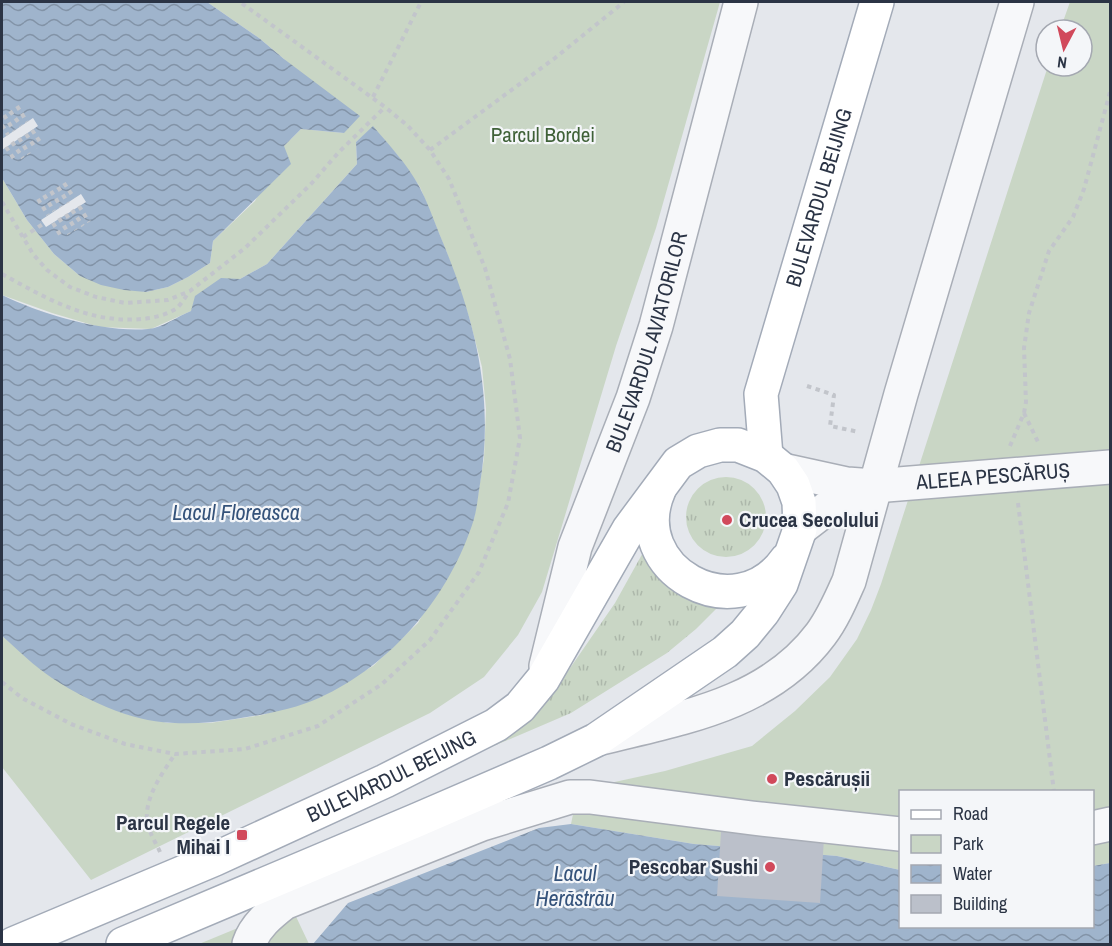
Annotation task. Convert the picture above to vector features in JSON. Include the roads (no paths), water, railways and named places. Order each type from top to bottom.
[{"type":"main road","name":"BULEVARDUL BEIJING","points":[[720,445],[761,394],[877,2]]},
{"type":"main road","name":"BULEVARDUL BEIJING","points":[[761,394],[774,463]]},
{"type":"main road","name":"BULEVARDUL BEIJING","points":[[13,945],[172,877],[385,781],[486,730],[520,707],[543,679],[629,529],[663,480],[678,463],[698,451],[720,445],[738,445],[774,463],[793,485],[799,502],[795,542],[781,584],[745,634],[708,664],[596,740],[539,767],[123,945]]},
{"type":"main road","name":"BULEVARDUL BEIJING","points":[[663,480],[653,507],[655,537],[668,563],[677,574],[690,582],[717,591],[746,589],[772,576],[795,542]]},
{"type":"street","name":"BULEVARDUL AVIATORILOR","points":[[543,679],[575,547],[633,398],[656,326],[741,2]]},
{"type":"street","points":[[596,740],[722,706],[767,684],[796,660],[821,634],[838,607],[849,581],[874,486],[1017,2]]},
{"type":"street","points":[[774,463],[847,484],[874,486]]},
{"type":"street","name":"ALEEA PESCĂRUȘ","points":[[874,486],[1110,467]]},
{"type":"street","points":[[795,542],[826,509],[874,486]]},
{"type":"street","points":[[249,945],[260,924],[284,903],[469,828],[570,797],[590,797],[899,834]]},
{"type":"street","points":[[1094,828],[1110,824]]},
{"type":"street","points":[[231,900],[244,945]]},
{"type":"water","points":[[2,2],[207,2],[259,38],[360,116],[344,133],[301,129],[284,146],[291,164],[213,241],[210,263],[168,287],[146,292],[101,285],[80,276],[54,254],[27,220],[2,178]]},
{"type":"water","name":"Lacul Floreasca","points":[[373,126],[409,170],[425,198],[462,295],[478,356],[485,418],[480,484],[474,519],[450,575],[434,601],[415,625],[371,667],[346,684],[300,705],[235,719],[180,723],[139,718],[87,698],[45,673],[2,636],[2,295],[35,309],[93,325],[148,329],[164,324],[191,311],[195,296],[221,278],[240,279],[267,264],[357,164],[356,142]]},
{"type":"water","name":"Lacul Herăstrău","points":[[571,824],[694,844],[837,856],[899,870],[899,928],[1094,928],[1094,866],[1110,863],[1110,944],[313,944],[348,903],[539,828]]},
{"type":"place","name":"Crucea Secolului","points":[[727,520]]},
{"type":"place","name":"Pescărușii","points":[[772,779]]},
{"type":"place","name":"Parcul Regele Mihai I","points":[[242,835]]},
{"type":"place","name":"Pescobar Sushi","points":[[770,867]]},
{"type":"park label","name":"Parcul Bordei","points":[[543,135]]}]
